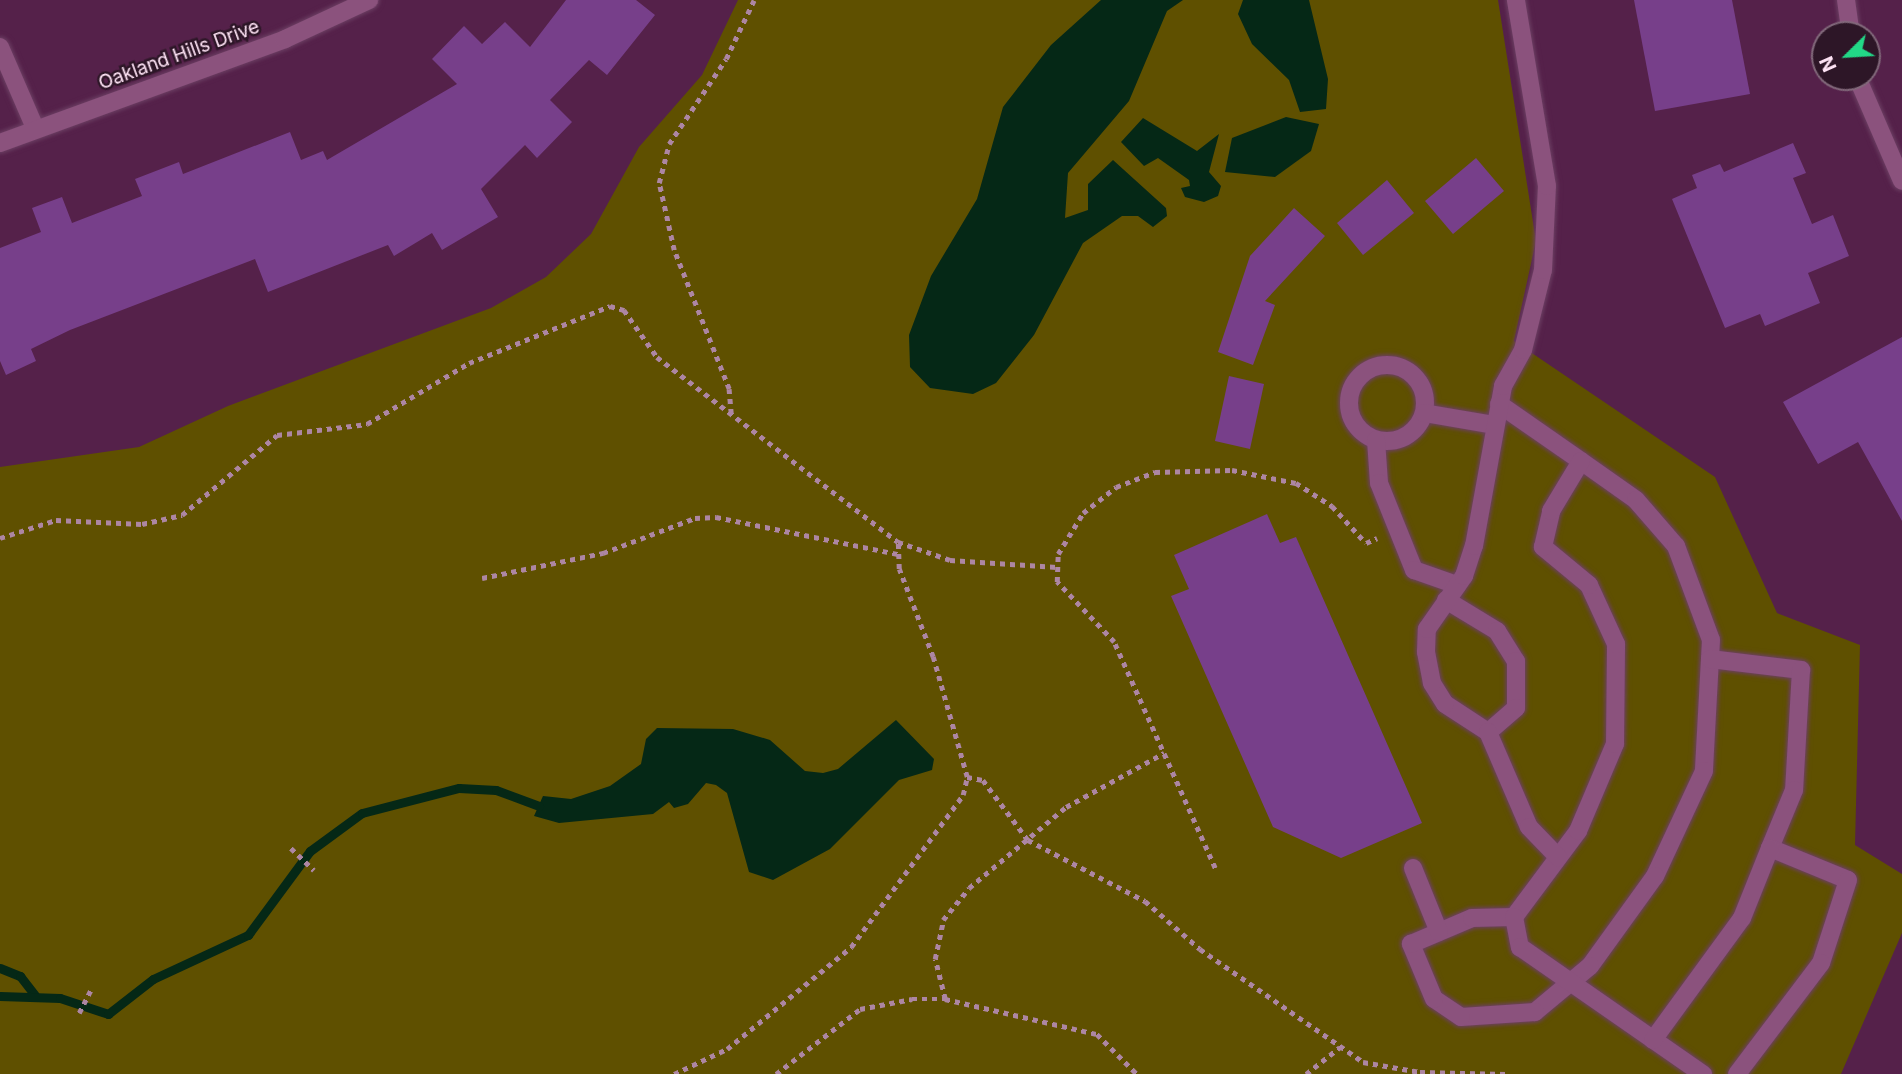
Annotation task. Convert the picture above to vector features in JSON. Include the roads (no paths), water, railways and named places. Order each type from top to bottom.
[{"type":"street","name":"Oakland Hills Drive","points":[[0,143],[285,39],[369,0]]},
{"type":"street","points":[[1517,0],[1549,229],[1533,318],[1500,404],[1495,425],[1474,546],[1452,592],[1427,629],[1432,683],[1445,704],[1488,732],[1529,827],[1558,857]]},
{"type":"street","points":[[1846,0],[1849,21]]},
{"type":"street","points":[[0,47],[36,130]]},
{"type":"street","points":[[1863,91],[1902,181]]},
{"type":"street","points":[[1405,369],[1422,388],[1424,413],[1400,440],[1376,440],[1355,425],[1349,401],[1368,370],[1405,369]]},
{"type":"street","points":[[1500,404],[1636,500],[1676,546],[1712,640],[1704,771],[1655,876],[1590,966],[1535,1012],[1461,1017],[1434,999],[1411,944],[1472,918],[1514,917]]},
{"type":"street","points":[[1424,413],[1495,425]]},
{"type":"street","points":[[1376,440],[1379,483],[1414,570],[1452,592],[1497,631],[1516,661],[1516,708],[1488,732]]},
{"type":"street","points":[[1581,461],[1550,511],[1543,547],[1589,585],[1616,644],[1615,744],[1578,831],[1514,917],[1520,947],[1569,984],[1703,1074]]},
{"type":"street","points":[[1653,1040],[1742,918],[1794,790],[1801,670],[1710,659]]},
{"type":"street","points":[[1737,1074],[1821,963],[1848,880],[1770,848]]},
{"type":"street","points":[[1413,868],[1439,932]]},
{"type":"waterway","points":[[0,996],[60,998],[108,1014],[153,979],[248,935],[310,851],[362,813],[459,788],[496,790],[539,806]]},
{"type":"waterway","points":[[0,968],[20,976],[35,995]]}]
